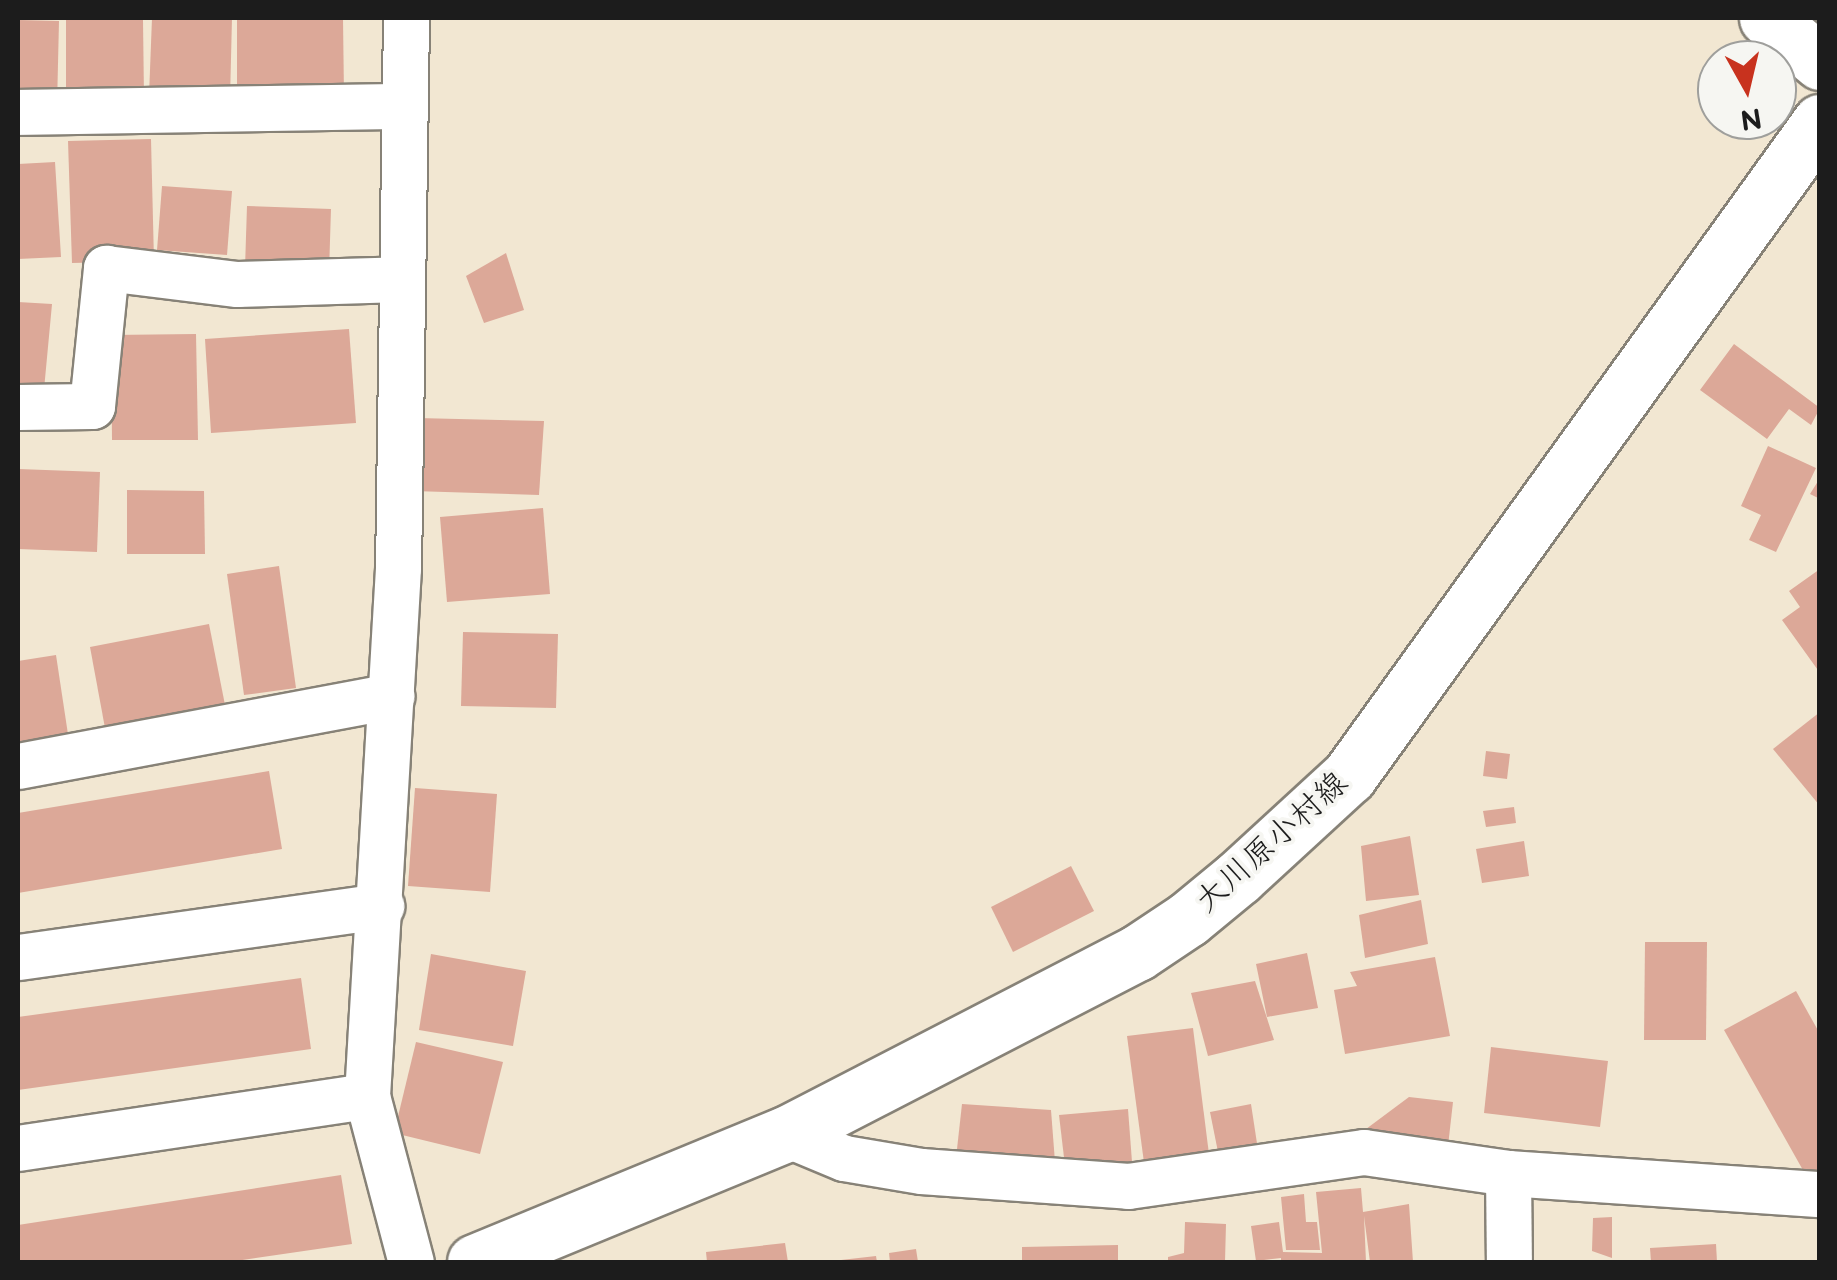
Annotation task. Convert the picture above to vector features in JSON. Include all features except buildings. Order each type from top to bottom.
[{"type":"main road","points":[[1768,18],[1820,62]]},
{"type":"main road","name":"大川原小村線","points":[[475,1262],[786,1134],[1136,952],[1239,877],[1349,776],[1820,122]]},
{"type":"street","points":[[406,18],[392,696],[367,1096],[412,1262]]},
{"type":"street","points":[[18,112],[404,106]]},
{"type":"street","points":[[18,406],[92,406],[106,268],[236,284],[400,279]]},
{"type":"street","points":[[18,766],[392,696]]},
{"type":"street","points":[[18,957],[381,906]]},
{"type":"street","points":[[18,1148],[367,1096]]},
{"type":"street","points":[[786,1134],[844,1158],[920,1171],[1128,1186],[1364,1152],[1508,1173],[1820,1194]]},
{"type":"street","points":[[1508,1173],[1509,1262]]}]
